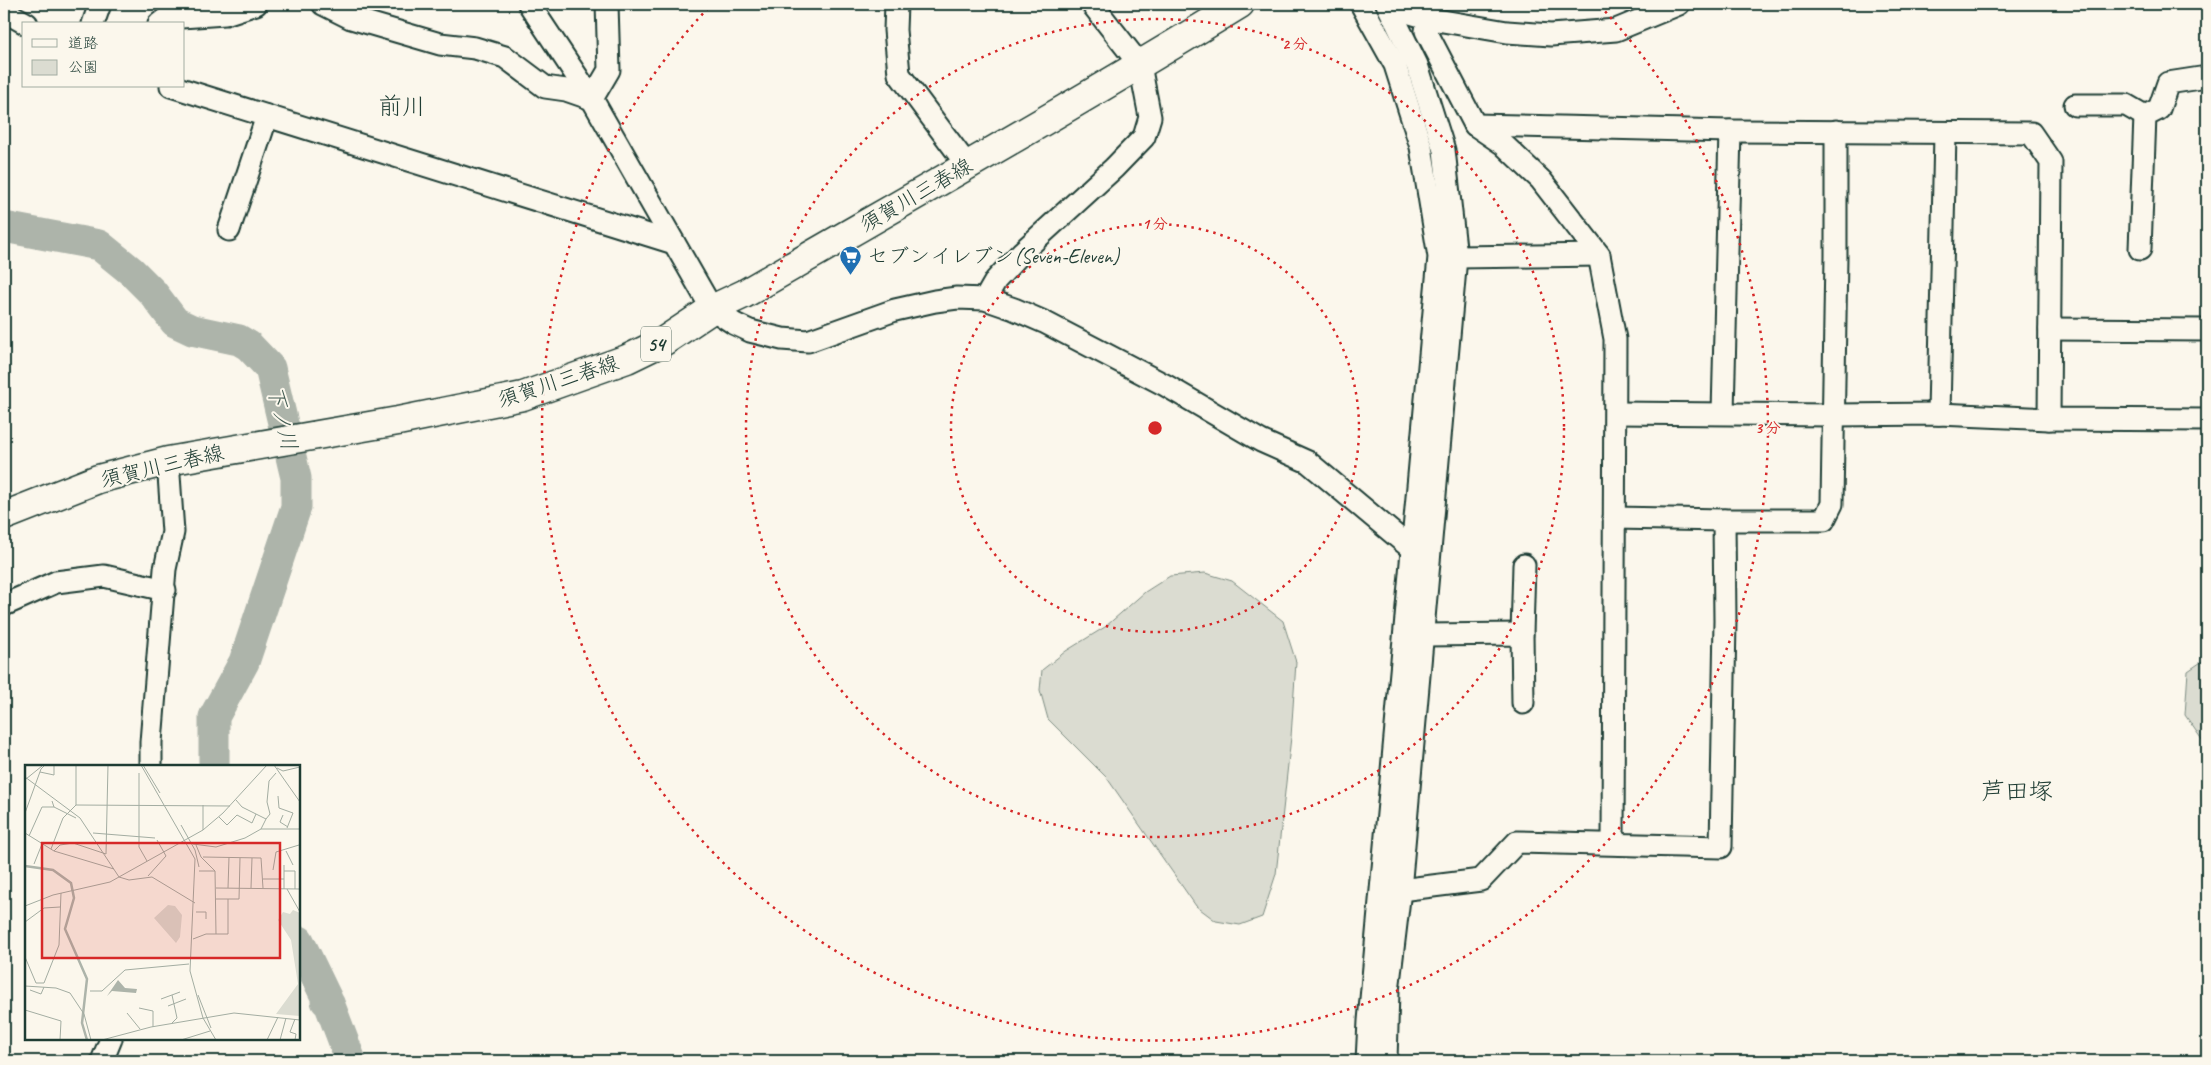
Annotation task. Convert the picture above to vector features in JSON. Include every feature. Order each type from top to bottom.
[{"type":"main road","name":"須賀川三春線","points":[[4,516],[98,479],[168,461],[524,396],[627,359],[664,340],[712,309],[744,294],[1140,65],[1240,4]]},
{"type":"street","points":[[95,22],[100,4]]},
{"type":"street","points":[[162,22],[167,18],[225,14],[256,4]]},
{"type":"street","points":[[323,4],[351,18],[440,44],[475,48],[505,57],[545,87],[566,90],[592,99]]},
{"type":"street","points":[[529,4],[592,99],[712,309],[735,324],[750,331],[782,339],[808,340],[903,308],[957,298],[985,299],[1044,322],[1165,385],[1261,441],[1308,462],[1421,553]]},
{"type":"street","points":[[592,99],[609,70],[607,4]]},
{"type":"street","points":[[896,4],[895,30],[899,74],[967,165]]},
{"type":"street","points":[[985,299],[996,280],[1022,252],[1144,138],[1150,117],[1140,65],[1092,4]]},
{"type":"street","points":[[1361,4],[1395,65],[1421,146],[1439,257],[1421,553],[1422,635],[1400,890],[1388,991],[1386,1061]]},
{"type":"street","points":[[1388,6],[1428,18],[1507,32],[1551,35],[1616,30],[1679,4]]},
{"type":"street","points":[[1367,1061],[1370,1011],[1456,258],[1444,150],[1417,66],[1388,6]]},
{"type":"street","points":[[4,11],[23,22]]},
{"type":"street","points":[[1428,18],[1426,31],[1475,125],[1503,144],[1541,180],[1599,255],[1615,339],[1613,843]]},
{"type":"street","points":[[2145,116],[2159,109],[2168,83],[2207,77]]},
{"type":"street","points":[[177,88],[674,243]]},
{"type":"street","points":[[2075,105],[2126,105],[2145,116]]},
{"type":"street","points":[[229,230],[267,116]]},
{"type":"street","points":[[2140,250],[2145,116]]},
{"type":"street","points":[[1475,125],[1730,131],[2031,133],[2051,162],[2049,418]]},
{"type":"street","points":[[1723,413],[1730,131]]},
{"type":"street","points":[[1614,518],[1824,520],[1832,504],[1836,131]]},
{"type":"street","points":[[1939,414],[1945,133]]},
{"type":"street","points":[[1456,258],[1599,255]]},
{"type":"street","points":[[2050,329],[2207,330]]},
{"type":"street","points":[[1616,413],[1939,414],[2049,418],[2207,420]]},
{"type":"street","points":[[151,765],[151,742],[165,590],[165,569],[173,532],[168,461]]},
{"type":"street","points":[[1400,890],[1481,880],[1517,842],[1720,847],[1725,621],[1724,520]]},
{"type":"street","points":[[1523,703],[1524,565]]},
{"type":"street","points":[[4,605],[56,582],[104,576],[165,590]]},
{"type":"street","points":[[1422,635],[1522,634]]},
{"type":"street","points":[[102,1061],[111,1040]]},
{"type":"green space","points":[[1205,573],[1232,581],[1283,621],[1296,662],[1291,737],[1276,874],[1262,917],[1240,925],[1216,921],[1196,906],[1107,778],[1048,719],[1040,690],[1042,670],[1066,651],[1105,627],[1145,592],[1170,576]]},
{"type":"green space","points":[[2207,658],[2207,747],[2185,715],[2188,671]]},
{"type":"waterway","name":"下ノ川","points":[[4,227],[99,245],[131,271],[153,293],[175,322],[192,330],[239,340],[249,346],[270,368],[296,478],[296,507],[244,662],[214,717],[214,765]]},
{"type":"waterway","name":"下ノ川","points":[[300,943],[327,999],[326,1001],[329,1003],[351,1061]]},
{"type":"place","name":"セブンイレブン(Seven-Eleven)","points":[[851,275]]},
{"type":"district","name":"前川","points":[[402,106]]},
{"type":"district","name":"芦田塚","points":[[2017,791]]}]
